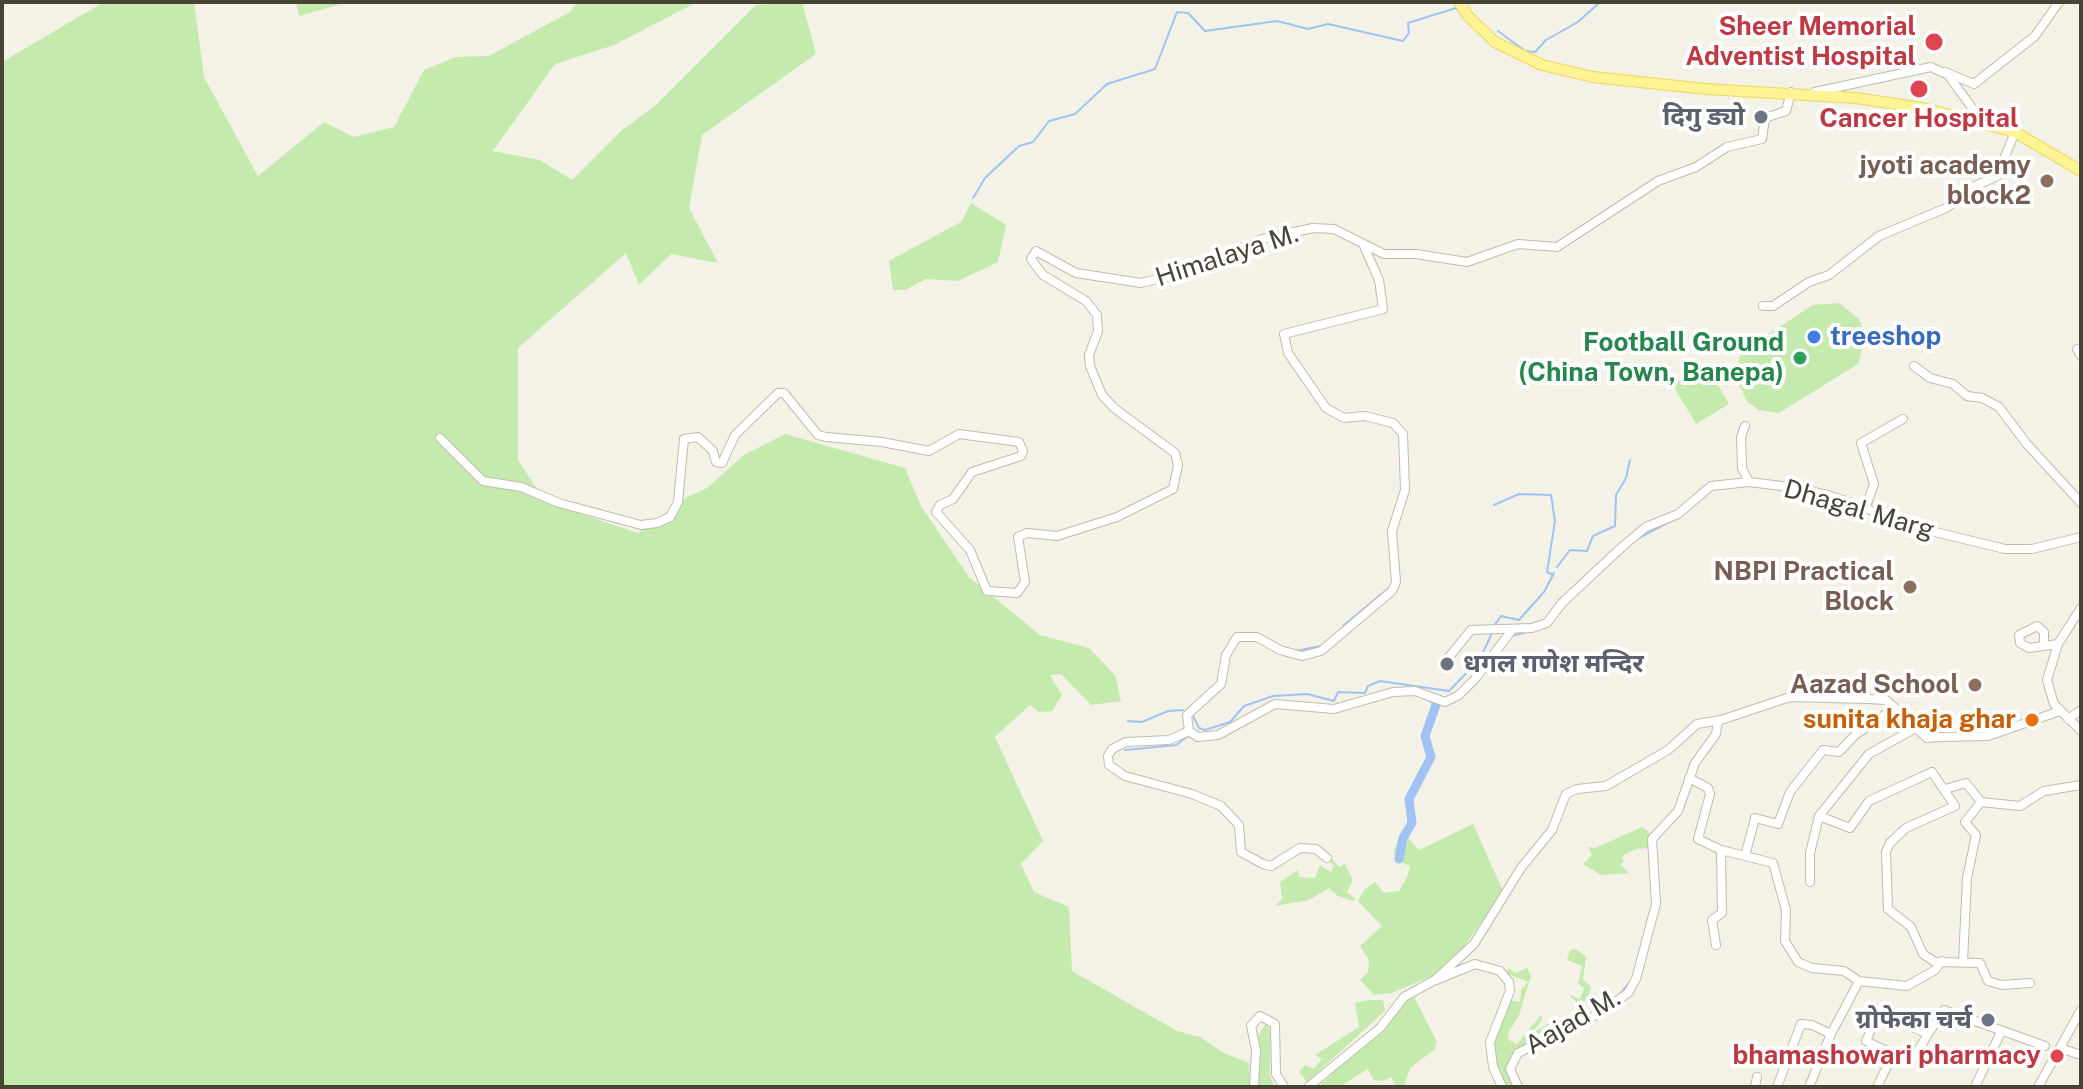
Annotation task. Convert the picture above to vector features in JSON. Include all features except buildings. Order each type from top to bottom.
[{"type":"main road","points":[[1459,2],[1468,16],[1495,42],[1542,65],[1593,77],[1706,89],[1807,93],[1896,104],[1981,120],[2015,132],[2081,171]]},
{"type":"street","points":[[1807,93],[1848,88],[1910,69],[1931,67],[1974,84],[2035,36],[2059,2]]},
{"type":"street","points":[[1943,72],[1981,120]]},
{"type":"street","name":"Himalaya M.","points":[[440,438],[483,481],[521,487],[559,503],[641,525],[670,517],[678,502],[684,439],[698,437],[713,451],[716,462],[722,463],[735,435],[778,393],[784,393],[795,403],[818,435],[929,451],[959,434],[1019,442],[1023,451],[1021,456],[979,468],[953,499],[937,508],[939,517],[970,550],[984,587],[995,594],[1017,593],[1025,585],[1017,543],[1023,533],[1057,536],[1117,517],[1173,489],[1178,465],[1175,453],[1114,408],[1102,395],[1090,366],[1089,355],[1098,331],[1097,315],[1086,301],[1043,275],[1031,259],[1032,254],[1042,252],[1076,273],[1141,283],[1185,272],[1262,239],[1300,230],[1334,229],[1384,254],[1416,254],[1467,262],[1518,244],[1557,247],[1658,181],[1696,167],[1727,147],[1762,139],[1765,118],[1786,111],[1791,92]]},
{"type":"street","points":[[1763,306],[1773,306],[1809,282],[1829,275],[1879,236],[1946,208],[1973,187],[1997,176],[2015,132]]},
{"type":"street","points":[[1364,244],[1379,280],[1383,309],[1284,334],[1288,353],[1326,408],[1344,418],[1365,416],[1393,423],[1403,434],[1405,490],[1392,531],[1396,582],[1392,591],[1321,651],[1302,656],[1280,650],[1257,637],[1237,637],[1226,655],[1221,684],[1187,715],[1189,731],[1198,737],[1218,735],[1275,704],[1334,709],[1393,692],[1415,691],[1445,702],[1459,695],[1475,679],[1512,630]]},
{"type":"street","points":[[1914,366],[1930,378],[1953,384],[1967,396],[1982,398],[1999,407],[2034,454],[2080,501]]},
{"type":"street","points":[[1865,509],[1874,484],[1861,443],[1903,419]]},
{"type":"street","points":[[1745,426],[1742,468],[1749,482]]},
{"type":"street","name":"Dhagal Marg","points":[[1449,657],[1466,632],[1477,628],[1495,632],[1547,623],[1562,603],[1623,546],[1646,527],[1678,514],[1711,486],[1749,482],[1828,495],[1927,530],[2005,549],[2041,548],[2081,537]]},
{"type":"street","points":[[2081,608],[2058,644],[2047,680],[2054,704],[2081,731]]},
{"type":"street","points":[[2044,644],[2058,644]]},
{"type":"street","points":[[1308,1087],[1380,1028],[1404,997],[1435,980],[1474,944],[1521,868],[1537,852],[1557,821],[1566,794],[1577,789],[1606,786],[1668,750],[1697,724],[1726,721],[1790,697],[1886,700],[1927,738],[1988,736],[2060,711]]},
{"type":"street","points":[[1745,856],[1755,818],[1778,824],[1790,792],[1823,750],[1839,752],[1855,735],[1895,708]]},
{"type":"street","points":[[2068,719],[2081,710]]},
{"type":"street","name":"Aajad M.","points":[[1518,1087],[1510,1069],[1518,1053],[1598,1014],[1628,993],[1636,979],[1656,904],[1652,839],[1678,811],[1695,763],[1716,734],[1718,721],[1726,721]]},
{"type":"street","points":[[1810,882],[1810,853],[1819,816],[1869,754],[1914,729]]},
{"type":"street","points":[[1189,731],[1169,740],[1126,742],[1112,749],[1108,756],[1109,765],[1125,776],[1192,794],[1221,806],[1239,825],[1241,852],[1263,864],[1271,866],[1300,848],[1316,849],[1327,858]]},
{"type":"street","points":[[1819,816],[1850,828],[1869,801],[1932,772],[1955,806],[1906,828],[1890,843],[1886,852],[1888,909],[1911,927],[1923,954],[1935,962],[1980,963],[1988,981],[2002,985],[2030,983]]},
{"type":"street","points":[[1689,778],[1708,788],[1710,794],[1698,839],[1721,850],[1773,863],[1786,910],[1785,941],[1798,962],[1812,968],[1844,971],[1859,981],[1907,986],[1935,970],[1942,961]]},
{"type":"street","points":[[1945,789],[1966,783],[1981,802],[2020,806],[2044,791],[2081,785]]},
{"type":"street","points":[[1963,962],[1967,878],[1976,835],[1965,822],[1981,802]]},
{"type":"street","points":[[1716,945],[1712,920],[1722,913],[1721,850]]},
{"type":"street","name":"Aajad M.","points":[[1435,980],[1475,964],[1500,971],[1509,982],[1510,991],[1490,1042],[1493,1067],[1502,1087]]},
{"type":"street","points":[[1809,1087],[1831,1034],[1859,981]]},
{"type":"street","points":[[1877,1016],[1866,1041],[1911,1062],[1944,1010],[2045,1046]]},
{"type":"street","points":[[2038,1087],[2081,1010]]},
{"type":"street","points":[[1254,1087],[1256,1050],[1251,1026],[1260,1016],[1275,1024],[1276,1074],[1284,1087]]},
{"type":"street","points":[[1894,1019],[1928,1034]]},
{"type":"street","points":[[1777,1087],[1801,1024],[1831,1034]]},
{"type":"street","points":[[1975,1087],[2001,1032]]},
{"type":"street","points":[[2060,1048],[2081,1055]]},
{"type":"street","points":[[1877,1087],[1893,1054]]},
{"type":"street","points":[[1755,1087],[1757,1077]]},
{"type":"green space","points":[[104,2],[194,2],[204,77],[258,176],[324,122],[354,137],[394,127],[424,70],[456,57],[489,56],[570,12],[578,2],[697,2],[614,45],[555,64],[493,151],[540,160],[572,180],[621,131],[657,104],[756,5],[802,2],[816,54],[702,135],[689,208],[718,263],[671,254],[639,285],[626,253],[518,348],[518,460],[545,502],[638,533],[687,497],[707,488],[744,455],[785,434],[905,468],[921,506],[969,577],[1040,635],[1089,648],[1115,675],[1121,701],[1091,705],[1061,674],[1050,675],[1062,695],[1052,711],[1039,712],[1030,705],[995,737],[1043,841],[1021,864],[1034,892],[1069,907],[1072,971],[1177,1031],[1200,1037],[1224,1053],[1249,1063],[1250,1087],[2,1087],[2,62]]},
{"type":"green space","points":[[296,2],[397,2],[341,4],[299,16]]},
{"type":"green space","points":[[971,203],[1006,225],[998,262],[958,281],[926,279],[905,290],[893,290],[889,261],[961,222]]},
{"type":"green space","name":"Football Ground (China Town, Banepa)","points":[[1839,303],[1859,319],[1866,336],[1858,364],[1779,413],[1759,410],[1747,402],[1735,376],[1741,352],[1813,305]]},
{"type":"green space","points":[[1706,364],[1729,404],[1696,424],[1673,385]]},
{"type":"green space","points":[[1407,800],[1413,803],[1415,817],[1408,838],[1419,850],[1473,824],[1503,891],[1457,957],[1434,975],[1392,993],[1374,995],[1360,980],[1368,973],[1369,960],[1360,946],[1382,926],[1358,901],[1364,890],[1375,882],[1384,893],[1399,891],[1407,877],[1410,866],[1395,860],[1394,851],[1400,835],[1408,828]]},
{"type":"green space","points":[[1642,827],[1649,832],[1648,848],[1636,849],[1622,856],[1624,862],[1620,864],[1629,873],[1601,875],[1583,864],[1592,855],[1588,847],[1595,848]]},
{"type":"green space","points":[[1328,854],[1339,867],[1345,864],[1353,880],[1347,892],[1356,899],[1353,901],[1338,896],[1329,888],[1309,900],[1275,906],[1282,899],[1280,882],[1298,870],[1299,877],[1315,878],[1320,865],[1331,872],[1334,866],[1326,858]]},
{"type":"green space","points":[[1575,949],[1586,956],[1583,980],[1591,987],[1589,994],[1572,1023],[1513,1056],[1507,1070],[1514,1087],[1505,1087],[1495,1066],[1492,1040],[1509,1000],[1520,1002],[1521,990],[1528,982],[1506,973],[1509,968],[1515,973],[1527,968],[1531,976],[1519,1015],[1508,1034],[1509,1040],[1517,1044],[1542,1014],[1542,1020],[1530,1035],[1553,1021],[1534,1039],[1554,1028],[1565,1015],[1574,1014],[1578,1004],[1568,994],[1580,999],[1584,988],[1578,983],[1582,966],[1567,960],[1570,950]]},
{"type":"green space","points":[[1413,995],[1437,1042],[1434,1050],[1410,1068],[1404,1087],[1395,1085],[1391,1077],[1384,1081],[1373,1080],[1368,1069],[1339,1087],[1318,1087]]},
{"type":"green space","points":[[1383,1000],[1385,1011],[1307,1082],[1299,1072],[1305,1065],[1314,1069],[1322,1059],[1315,1055],[1359,1027],[1355,1003]]},
{"type":"green space","points":[[1266,1023],[1270,1030],[1270,1076],[1275,1087],[1257,1087],[1258,1036]]},
{"type":"waterway","points":[[1498,31],[1525,51],[1535,52],[1546,40],[1578,22],[1600,2]]},
{"type":"waterway","points":[[973,198],[985,178],[1019,146],[1033,142],[1049,121],[1075,114],[1107,84],[1155,69],[1177,12],[1188,13],[1205,31],[1277,21],[1308,29],[1328,24],[1403,41],[1409,33],[1408,23],[1456,8],[1461,13]]},
{"type":"waterway","points":[[1557,567],[1570,550],[1587,551],[1593,536],[1615,526],[1616,495],[1626,478],[1630,460]]},
{"type":"waterway","points":[[1494,505],[1519,494],[1551,495],[1555,521],[1547,572],[1553,575]]},
{"type":"waterway","points":[[1637,539],[1684,514]]},
{"type":"waterway","points":[[1599,574],[1614,559]]},
{"type":"waterway","points":[[1494,626],[1501,616],[1519,620],[1544,592],[1554,573]]},
{"type":"waterway","points":[[1343,626],[1390,587]]},
{"type":"waterway","points":[[1511,636],[1540,629]]},
{"type":"waterway","points":[[1193,716],[1199,728],[1205,730],[1230,722],[1244,706],[1273,696],[1307,694],[1334,701],[1338,692],[1365,693],[1368,686],[1380,681],[1449,691],[1480,659],[1492,633]]},
{"type":"waterway","points":[[1296,651],[1321,646]]},
{"type":"waterway","points":[[1426,699],[1436,705]]},
{"type":"waterway","points":[[1399,859],[1403,838],[1412,823],[1409,799],[1431,757],[1425,736],[1436,705]]},
{"type":"waterway","points":[[1128,721],[1142,722],[1168,711],[1183,710]]},
{"type":"waterway","points":[[1223,736],[1239,728]]},
{"type":"waterway","points":[[1125,750],[1176,745],[1188,736]]},
{"type":"waterway","points":[[1620,994],[1629,983]]},
{"type":"place","name":"Sheer Memorial Adventist Hospital","points":[[1934,42]]},
{"type":"place","name":"Cancer Hospital","points":[[1919,89]]},
{"type":"place","name":"दिगु ड्यो","points":[[1761,117]]},
{"type":"place","name":"jyoti academy block2","points":[[2047,181]]},
{"type":"place","name":"treeshop","points":[[1814,337]]},
{"type":"place","name":"Football Ground (China Town, Banepa)","points":[[1800,358]]},
{"type":"place","name":"NBPI Practical Block","points":[[1910,587]]},
{"type":"place","name":"धगल गणेश मन्दिर","points":[[1447,664]]},
{"type":"place","name":"Aazad School","points":[[1975,685]]},
{"type":"place","name":"sunita khaja ghar","points":[[2032,720]]},
{"type":"place","name":"ग्रोफेका चर्च","points":[[1988,1020]]},
{"type":"place","name":"bhamashowari pharmacy","points":[[2057,1056]]}]
